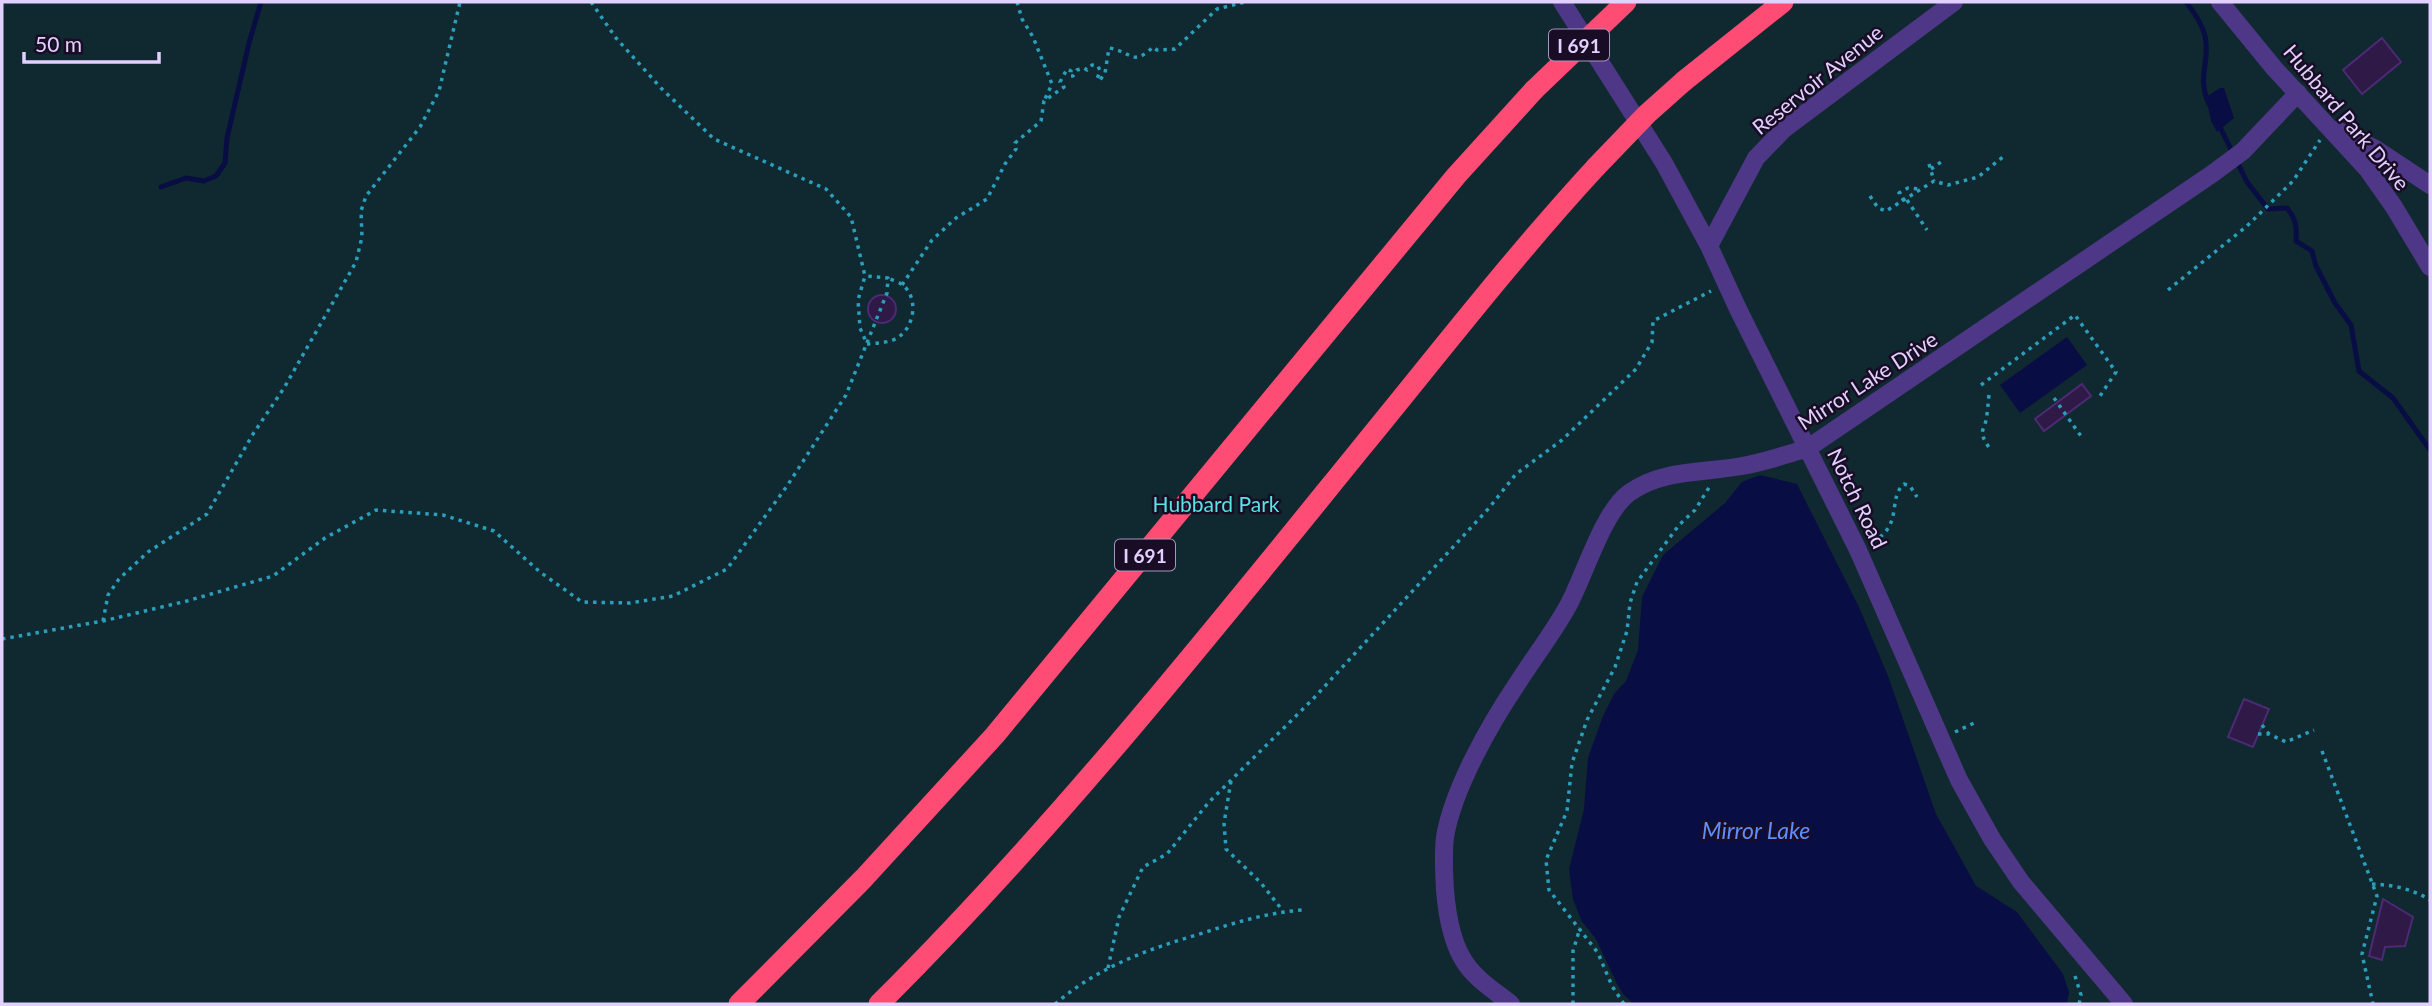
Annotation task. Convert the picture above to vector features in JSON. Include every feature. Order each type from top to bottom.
[{"type":"highway","name":"I 691","points":[[739,1004],[864,878],[995,735],[1456,176],[1534,90],[1626,2]]},
{"type":"highway","points":[[879,1004],[985,893],[1103,760],[1596,166],[1684,81],[1783,2]]},
{"type":"street","name":"Notch Road","points":[[1562,2],[1664,163],[1709,246],[1858,550],[1975,811],[2021,882],[2123,1004]]},
{"type":"street","name":"Reservoir Avenue","points":[[1709,246],[1756,158],[1784,129],[1954,2]]},
{"type":"street","name":"Hubbard Park Drive","points":[[2220,2],[2368,170],[2430,267]]},
{"type":"street","name":"Mirror Lake Drive","points":[[1511,1004],[1477,976],[1465,962],[1454,941],[1446,905],[1445,838],[1452,809],[1465,777],[1489,731],[1569,604],[1612,513],[1626,494],[1647,481],[1771,460],[1808,448],[2212,174],[2243,151],[2298,93]]},
{"type":"street","points":[[2329,126],[2374,148],[2430,185]]},
{"type":"path","points":[[103,621],[108,595],[119,579],[148,552],[206,513],[284,388],[356,262],[362,237],[361,211],[366,196],[420,127],[439,91],[460,2]]},
{"type":"path","points":[[591,2],[615,38],[713,139],[826,189],[851,217],[865,276],[858,300],[860,328],[867,344]]},
{"type":"path","points":[[902,285],[932,240],[956,218],[987,199],[1016,149],[1016,143],[1041,121],[1044,101],[1052,84],[1017,2]]},
{"type":"path","points":[[1044,101],[1064,87],[1060,82],[1067,69],[1071,71],[1070,76],[1073,76],[1077,70],[1087,69],[1092,65],[1098,66],[1100,71],[1097,79],[1100,80],[1105,73],[1109,48],[1124,51],[1136,59],[1153,47],[1157,50],[1175,49],[1217,9],[1245,2]]},
{"type":"path","points":[[2168,290],[2247,226],[2293,181],[2329,126]]},
{"type":"path","points":[[1870,196],[1881,210],[1886,211],[1934,181],[1948,185],[1978,177],[2004,156]]},
{"type":"path","points":[[1934,181],[1930,166],[1941,162]]},
{"type":"path","points":[[1920,190],[1908,187],[1899,193],[1927,230]]},
{"type":"path","points":[[865,276],[888,278],[902,285],[909,293],[914,306],[911,321],[900,336],[885,342],[867,344]]},
{"type":"path","points":[[2,639],[103,621],[187,601],[273,576],[325,538],[376,510],[443,515],[494,531],[540,572],[582,602],[629,603],[673,596],[727,569],[787,486],[846,395],[887,293],[888,278]]},
{"type":"path","points":[[1108,968],[1119,917],[1143,867],[1167,854],[1209,802],[1313,699],[1489,508],[1516,474],[1562,440],[1636,369],[1652,342],[1653,321],[1726,284]]},
{"type":"path","points":[[1981,385],[2075,315],[2116,372],[2098,399]]},
{"type":"path","points":[[1989,396],[1987,417],[1981,431],[1990,449]]},
{"type":"path","points":[[2054,398],[2083,439]]},
{"type":"path","points":[[1624,1004],[1612,986],[1598,953],[1549,890],[1546,860],[1567,811],[1572,762],[1587,720],[1615,667],[1627,631],[1630,603],[1637,582],[1679,525],[1695,510],[1720,469]]},
{"type":"path","points":[[1858,550],[1883,536],[1891,526],[1899,488],[1904,484],[1910,486],[1917,497]]},
{"type":"path","points":[[2262,726],[2269,734],[2286,742],[2314,730]]},
{"type":"path","points":[[2258,734],[2269,734]]},
{"type":"path","points":[[2322,751],[2377,896],[2362,954],[2373,1004]]},
{"type":"path","points":[[1231,779],[1224,823],[1226,849],[1261,883],[1283,912]]},
{"type":"path","points":[[2372,884],[2397,886],[2419,893],[2430,900]]},
{"type":"path","points":[[1055,1004],[1108,968],[1128,958],[1249,918],[1301,910]]},
{"type":"path","points":[[1573,1004],[1573,951],[1580,928]]},
{"type":"green space","name":"Hubbard Park","points":[[2,2],[2430,2],[2430,1004],[2,1004]]},
{"type":"water","points":[[2224,88],[2234,118],[2217,132],[2211,121],[2206,97]]},
{"type":"water","points":[[2067,337],[2087,365],[2020,413],[2000,385]]},
{"type":"water","name":"Mirror Lake","points":[[1760,475],[1797,484],[1859,607],[1888,676],[1936,814],[1976,886],[2017,912],[2063,974],[2069,992],[2067,1004],[1634,1004],[1617,984],[1596,939],[1581,920],[1573,899],[1569,869],[1584,809],[1588,758],[1603,716],[1614,694],[1626,681],[1638,650],[1642,597],[1663,555],[1725,503],[1742,482]]},
{"type":"building","points":[[2382,38],[2401,62],[2362,94],[2343,70]]},
{"type":"building","points":[[882,295],[892,299],[896,309],[892,319],[882,323],[872,319],[868,309],[872,299]]},
{"type":"building","points":[[2082,384],[2091,396],[2044,431],[2035,419]]},
{"type":"building","points":[[2244,699],[2269,709],[2253,747],[2228,737]]},
{"type":"building","points":[[2383,899],[2413,917],[2405,946],[2385,947],[2382,960],[2369,956]]},
{"type":"waterway","points":[[161,187],[186,178],[204,181],[216,176],[225,163],[227,138],[261,2]]},
{"type":"waterway","points":[[2186,2],[2200,22],[2205,36],[2204,85],[2209,104]]},
{"type":"waterway","points":[[2219,125],[2247,182],[2268,209],[2287,208],[2296,227],[2296,241],[2312,251],[2316,266],[2335,303],[2351,325],[2359,371],[2393,398],[2430,450]]}]
